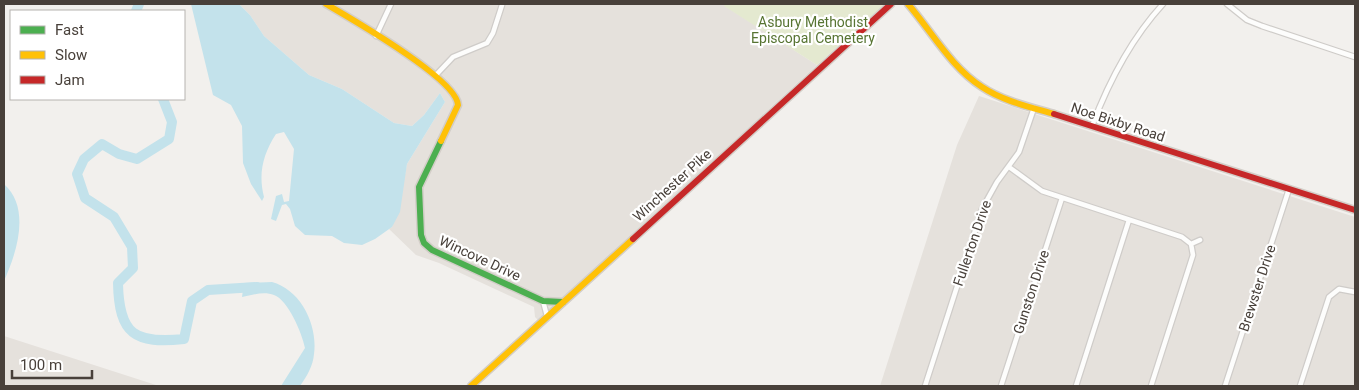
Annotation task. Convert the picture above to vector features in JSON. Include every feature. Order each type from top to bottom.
[{"type":"street","name":"Wincove Drive","points":[[326,4],[436,75],[457,99],[458,105],[420,182],[422,239],[432,250],[543,301],[563,302]]},
{"type":"street","points":[[376,36],[390,4]]},
{"type":"street","points":[[436,75],[453,57],[487,44],[494,33],[503,4]]},
{"type":"street","name":"Winchester Pike","points":[[471,386],[891,4]]},
{"type":"street","name":"Noe Bixby Road","points":[[908,4],[955,63],[972,80],[990,92],[1034,108],[1355,210]]},
{"type":"street","points":[[1092,126],[1109,84],[1123,58],[1140,32],[1163,4]]},
{"type":"street","points":[[1227,4],[1247,20],[1355,57]]},
{"type":"street","name":"Fullerton Drive","points":[[925,386],[982,209],[994,186],[1019,152],[1034,108]]},
{"type":"street","points":[[1008,167],[1033,186],[1062,198],[1182,236],[1192,244],[1193,254],[1151,386]]},
{"type":"street","name":"Brewster Drive","points":[[1225,386],[1289,189]]},
{"type":"street","name":"Gunston Drive","points":[[1001,386],[1062,198]]},
{"type":"street","points":[[1076,386],[1129,220]]},
{"type":"street","points":[[1192,244],[1200,240]]},
{"type":"street","points":[[1300,386],[1328,300],[1335,288],[1355,292]]},
{"type":"street","points":[[543,301],[547,316]]},
{"type":"shaded area","points":[[239,4],[725,4],[725,6],[817,65],[538,320],[535,317],[534,307],[439,263],[416,255],[389,229],[392,227],[407,164],[445,102],[440,93],[424,115],[412,126],[394,123],[342,89],[309,75],[264,36],[250,15]]},
{"type":"shaded area","points":[[979,96],[1355,217],[1355,386],[880,386],[957,145]]},
{"type":"shaded area","points":[[4,336],[159,386],[4,386]]},
{"type":"green space","name":"Asbury Methodist Episcopal Cemetery","points":[[725,4],[885,4],[817,65],[724,6]]},
{"type":"water","points":[[191,4],[239,4],[250,15],[264,36],[309,75],[342,89],[394,123],[412,126],[424,115],[440,93],[445,102],[407,164],[400,212],[392,227],[375,239],[362,245],[344,243],[332,236],[305,235],[295,226],[290,209],[286,204],[282,205],[276,221],[271,219],[276,196],[282,194],[284,202],[289,201],[294,149],[284,132],[276,134],[263,164],[262,189],[264,197],[262,201],[251,184],[243,163],[242,126],[231,105],[213,95]]},
{"type":"water","points":[[4,184],[12,194],[17,205],[19,231],[17,244],[4,281]]},
{"type":"water","points":[[272,282],[282,286],[299,301],[310,321],[313,332],[315,343],[312,363],[300,386],[281,386],[305,348],[298,326],[289,310],[274,295],[266,293],[242,297],[244,283]]},
{"type":"waterway","points":[[136,10],[139,4]]},
{"type":"waterway","points":[[163,100],[172,122],[169,139],[137,159],[119,154],[102,144],[84,159],[77,174],[85,198],[114,217],[132,247],[133,268],[118,283],[119,301],[126,325],[133,332],[153,340],[184,339],[192,301],[208,290],[257,287]]},
{"type":"traffic: fast","points":[[441,141],[419,187],[421,235],[424,243],[432,250],[543,301],[563,302]]},
{"type":"traffic: slow","points":[[326,4],[401,50],[440,80],[453,94],[458,105],[441,141]]},
{"type":"traffic: slow","points":[[908,4],[951,59],[971,79],[999,96],[1054,114]]},
{"type":"traffic: slow","points":[[471,386],[633,239]]},
{"type":"traffic: jam","points":[[633,239],[891,4]]},
{"type":"traffic: jam","points":[[1054,114],[1355,210]]}]
